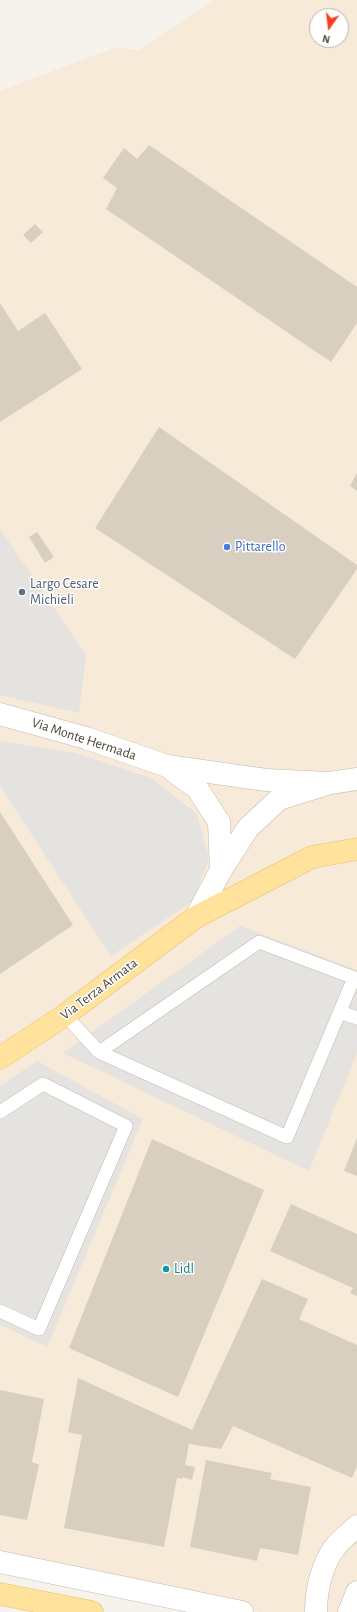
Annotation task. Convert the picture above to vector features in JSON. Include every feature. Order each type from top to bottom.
[{"type":"main road","name":"Via Terza Armata","points":[[0,1058],[65,1015],[196,917],[312,857],[357,849]]},
{"type":"main road","points":[[0,1594],[92,1612]]},
{"type":"street","name":"Via Monte Hermada","points":[[0,714],[86,738],[167,766],[266,780],[330,783]]},
{"type":"street","name":"Via Monte Hermada","points":[[167,766],[198,788],[219,822],[221,870]]},
{"type":"street","name":"Via Terza Armata","points":[[196,917],[221,870],[248,828],[279,799],[330,783],[357,779]]},
{"type":"street","points":[[316,1612],[316,1598],[327,1560],[336,1545],[357,1526]]},
{"type":"street","points":[[0,1562],[242,1612]]},
{"type":"street","points":[[349,1612],[357,1592]]},
{"type":"lane","points":[[65,1015],[99,1052],[287,1137],[356,978],[259,942],[99,1052]]},
{"type":"lane","points":[[340,1012],[357,1018]]},
{"type":"lane","points":[[0,1112],[43,1084],[126,1126],[39,1329],[0,1311]]},
{"type":"shaded area","points":[[214,0],[357,0],[357,1612],[260,1612],[0,1551],[0,91],[116,47],[139,50]]},
{"type":"shaded area","name":"Largo Cesare Michieli","points":[[0,529],[86,655],[79,713],[0,695]]},
{"type":"shaded area","points":[[0,741],[76,753],[151,778],[197,814],[209,859],[193,901],[111,956],[0,786]]},
{"type":"shaded area","points":[[240,926],[357,970],[357,1053],[309,1171],[63,1053]]},
{"type":"shaded area","points":[[37,1061],[143,1119],[47,1347],[0,1325],[0,1086]]},
{"type":"building","points":[[149,145],[357,287],[357,323],[331,362],[106,209],[117,188],[103,178],[124,148],[137,159]]},
{"type":"building","points":[[35,224],[43,232],[31,243],[23,235]]},
{"type":"building","points":[[0,303],[18,331],[45,313],[82,369],[0,422]]},
{"type":"building","name":"Pittarello","points":[[159,427],[357,565],[357,569],[295,659],[95,528]]},
{"type":"building","points":[[357,473],[357,491],[350,486]]},
{"type":"building","points":[[37,532],[54,557],[45,563],[29,537]]},
{"type":"building","points":[[0,812],[73,925],[0,974]]},
{"type":"building","points":[[357,1138],[357,1176],[344,1171]]},
{"type":"building","name":"Lidl","points":[[152,1139],[264,1190],[178,1397],[69,1348]]},
{"type":"building","points":[[291,1204],[357,1234],[357,1296],[350,1293],[353,1288],[270,1251]]},
{"type":"building","points":[[262,1279],[308,1299],[299,1319],[357,1345],[357,1466],[352,1478],[233,1426],[221,1449],[189,1444],[185,1465],[195,1467],[192,1480],[183,1477],[182,1479],[177,1478],[164,1547],[64,1528],[82,1435],[68,1432],[78,1378],[192,1430]]},
{"type":"building","points":[[0,1390],[44,1399],[32,1462],[39,1465],[27,1520],[0,1515]]},
{"type":"building","points":[[206,1460],[272,1473],[270,1479],[311,1487],[298,1555],[260,1548],[257,1561],[190,1547]]},
{"type":"place","name":"Pittarello","points":[[227,547]]},
{"type":"place","name":"Largo Cesare Michieli","points":[[22,592]]},
{"type":"place","name":"Lidl","points":[[166,1269]]}]
